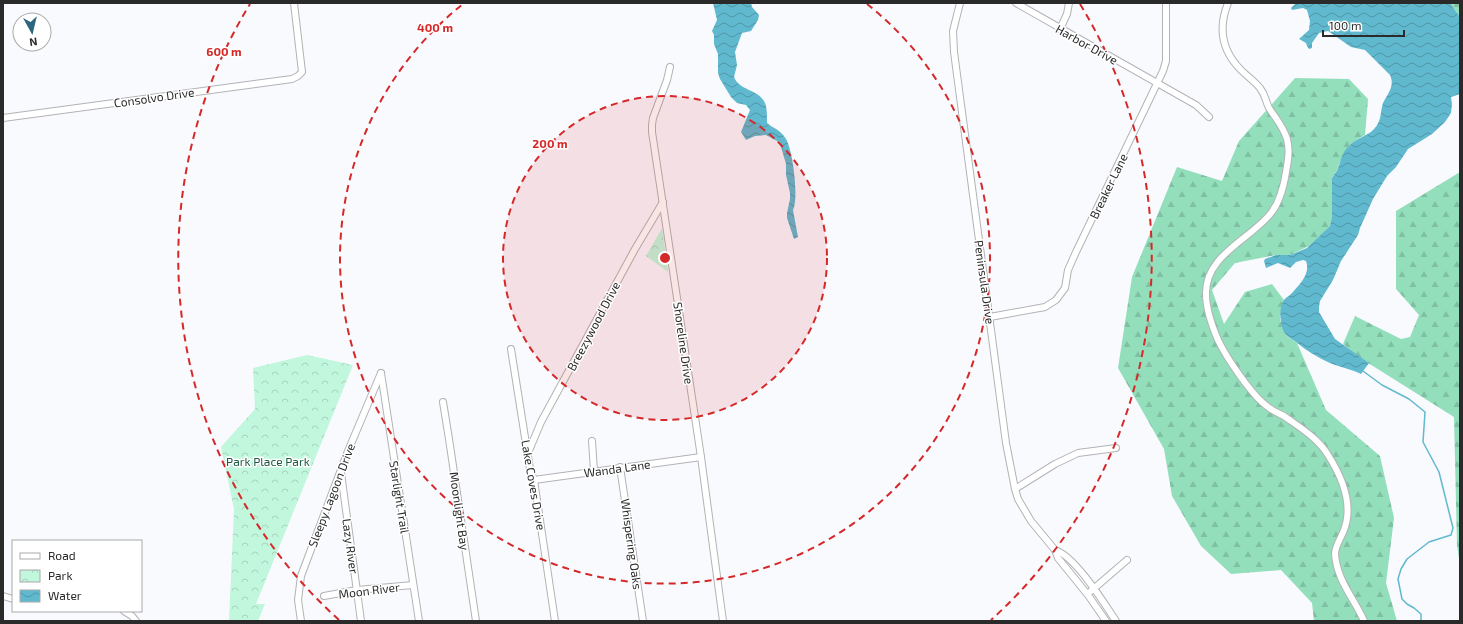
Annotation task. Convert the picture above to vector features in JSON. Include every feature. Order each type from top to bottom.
[{"type":"street","name":"Consolvo Drive","points":[[3,118],[292,79],[302,72],[294,3]]},
{"type":"street","name":"Peninsula Drive","points":[[960,3],[953,31],[954,52],[1006,443],[1015,489],[1018,499],[1031,521],[1055,550],[1058,558],[1088,595],[1106,621]]},
{"type":"street","name":"Harbor Drive","points":[[1016,3],[1196,105],[1210,117]]},
{"type":"street","points":[[1060,29],[1067,14],[1069,3]]},
{"type":"street","name":"Breaker Lane","points":[[990,317],[1045,307],[1056,300],[1065,288],[1068,270],[1076,252],[1158,83],[1166,60],[1166,3]]},
{"type":"street","points":[[1228,3],[1222,22],[1222,33],[1225,45],[1236,64],[1259,87],[1266,97],[1269,107],[1280,122],[1287,139],[1289,151],[1284,180],[1272,212],[1226,253],[1206,283],[1208,309],[1218,340],[1255,397],[1316,441],[1328,455],[1339,475],[1348,502],[1348,511],[1344,530],[1335,551],[1335,557],[1339,574],[1364,621]]},
{"type":"street","name":"Shoreline Drive","points":[[670,68],[652,125],[701,457],[723,621]]},
{"type":"street","name":"Breezywood Drive","points":[[528,453],[541,422],[635,249],[663,202]]},
{"type":"street","name":"Lake Coves Drive","points":[[511,349],[530,469],[534,480],[555,621]]},
{"type":"street","name":"Sleepy Lagoon Drive","points":[[301,621],[298,600],[300,576],[351,443],[381,373]]},
{"type":"street","name":"Starlight Trail","points":[[381,373],[419,621]]},
{"type":"street","name":"Moonlight Bay","points":[[443,402],[476,621]]},
{"type":"street","points":[[592,441],[594,471]]},
{"type":"street","points":[[1015,489],[1055,464],[1078,453],[1116,448]]},
{"type":"street","name":"Wanda Lane","points":[[534,480],[701,457]]},
{"type":"street","name":"Whispering Oaks","points":[[620,467],[643,621]]},
{"type":"street","name":"Lazy River","points":[[341,471],[361,621]]},
{"type":"street","name":"Peninsula Drive","points":[[1055,550],[1061,551],[1069,557],[1099,594],[1116,621]]},
{"type":"street","points":[[1088,595],[1094,588],[1127,560]]},
{"type":"street","name":"Moon River","points":[[324,596],[357,590],[413,585]]},
{"type":"street","points":[[126,612],[136,621]]},
{"type":"green space","points":[[1450,3],[1460,3],[1460,17]]},
{"type":"green space","points":[[1295,78],[1349,79],[1368,99],[1365,135],[1348,148],[1332,178],[1332,216],[1330,226],[1311,245],[1290,255],[1276,255],[1235,263],[1212,290],[1224,324],[1245,292],[1272,284],[1284,300],[1280,320],[1287,336],[1297,343],[1326,410],[1380,456],[1394,518],[1386,583],[1397,621],[1314,621],[1312,603],[1281,570],[1231,574],[1201,546],[1172,496],[1164,449],[1118,368],[1132,277],[1177,167],[1222,181],[1239,141]]},
{"type":"green space","points":[[1460,172],[1460,566],[1457,545],[1454,417],[1357,356],[1343,344],[1355,316],[1401,339],[1410,337],[1419,315],[1396,289],[1396,211]]},
{"type":"green space","points":[[662,228],[668,272],[646,256]]},
{"type":"green space","name":"Park Place Park","points":[[307,355],[353,365],[256,604],[265,604],[258,621],[229,621],[234,509],[221,447],[255,409],[253,368]]},
{"type":"water","points":[[713,3],[751,3],[752,7],[759,15],[758,20],[751,31],[742,33],[735,52],[737,65],[734,77],[737,82],[756,93],[764,100],[766,106],[767,123],[781,133],[789,145],[795,185],[795,204],[793,210],[798,237],[794,239],[787,218],[790,193],[786,175],[786,164],[781,147],[777,141],[766,135],[755,136],[746,140],[741,132],[750,110],[746,105],[737,103],[731,97],[720,79],[718,73],[718,54],[714,44],[714,35],[712,31],[717,20]]},
{"type":"water","points":[[1296,3],[1450,3],[1460,17],[1460,94],[1451,97],[1451,113],[1445,122],[1432,134],[1408,149],[1396,167],[1387,176],[1373,199],[1358,235],[1341,261],[1333,280],[1320,301],[1319,312],[1335,339],[1369,363],[1361,374],[1330,363],[1316,356],[1289,338],[1283,330],[1280,317],[1282,303],[1306,275],[1306,261],[1303,260],[1296,262],[1290,268],[1278,263],[1266,268],[1264,261],[1265,259],[1276,255],[1290,255],[1307,248],[1330,226],[1332,216],[1332,178],[1337,171],[1342,156],[1347,148],[1377,126],[1380,120],[1383,103],[1389,93],[1392,83],[1390,75],[1365,50],[1351,47],[1328,31],[1319,33],[1312,43],[1312,48],[1309,49],[1306,43],[1299,39],[1309,30],[1310,21],[1307,10],[1303,8],[1292,10],[1291,8]]},
{"type":"waterway","points":[[1363,371],[1382,385],[1409,399],[1425,412],[1423,442],[1439,472],[1453,528],[1451,535],[1429,542],[1407,559],[1401,569],[1398,579],[1402,599],[1421,614],[1421,621]]}]
